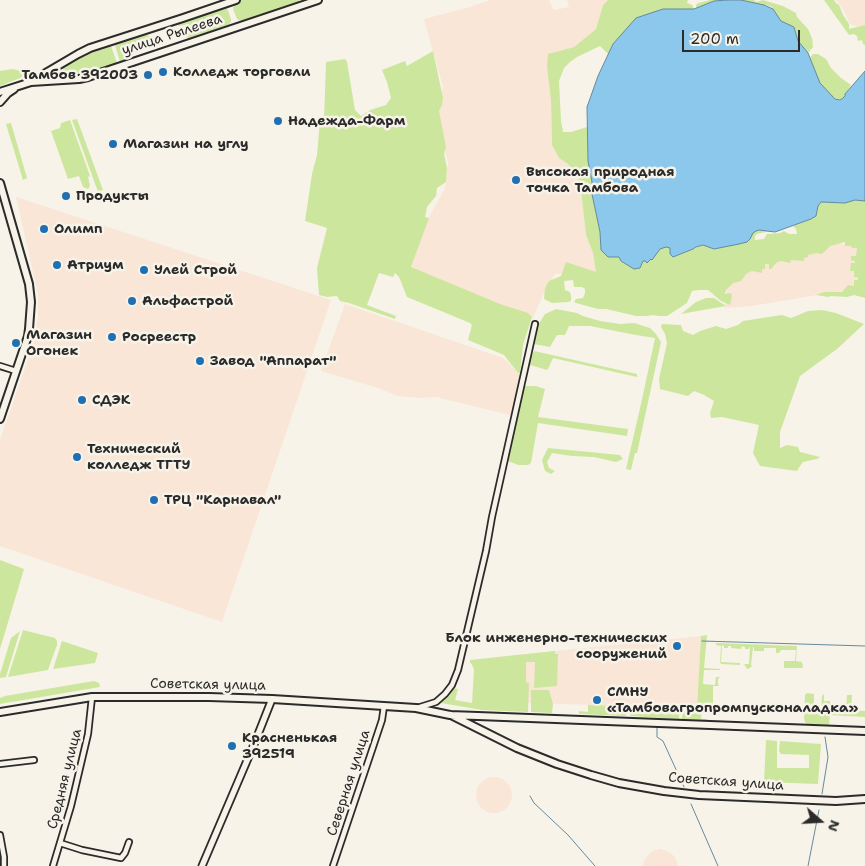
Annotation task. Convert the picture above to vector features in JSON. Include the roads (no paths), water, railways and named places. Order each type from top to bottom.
[{"type":"main road","name":"улица Рылеева","points":[[0,92],[31,82],[90,48],[234,0]]},
{"type":"main road","name":"улица Рылеева","points":[[31,82],[88,77],[318,0]]},
{"type":"main road","points":[[0,102],[8,93],[19,86]]},
{"type":"main road","points":[[0,183],[29,284],[31,302],[30,329],[0,418]]},
{"type":"main road","name":"Советская улица","points":[[0,712],[92,697],[192,696],[416,708],[450,714],[491,735],[582,772],[664,792],[836,801],[865,799]]},
{"type":"main road","points":[[450,714],[865,732]]},
{"type":"street","points":[[416,708],[436,702],[445,694],[452,685],[458,670],[535,324]]},
{"type":"street","points":[[0,366],[16,371]]},
{"type":"street","name":"Средняя улица","points":[[53,866],[71,806],[88,734],[92,697]]},
{"type":"street","points":[[202,866],[272,699]]},
{"type":"street","name":"Северная улица","points":[[333,866],[382,720],[384,706]]},
{"type":"street","points":[[0,764],[34,760]]},
{"type":"street","points":[[0,836],[4,866]]},
{"type":"street","points":[[60,843],[120,858],[125,853],[128,842]]},
{"type":"water","points":[[741,0],[764,5],[773,9],[781,21],[794,27],[798,41],[808,53],[820,83],[835,99],[840,100],[843,98],[865,71],[865,201],[855,200],[845,203],[821,202],[816,216],[811,219],[775,232],[756,231],[747,242],[739,244],[714,249],[703,245],[673,257],[670,254],[670,248],[666,247],[660,249],[652,260],[647,263],[643,261],[640,268],[634,269],[621,261],[619,257],[608,257],[601,250],[600,232],[592,194],[588,161],[587,107],[598,76],[613,44],[636,18],[663,9],[694,9],[714,1]]},
{"type":"waterway","points":[[702,641],[865,646]]},
{"type":"waterway","points":[[657,727],[657,737],[663,741],[684,787]]},
{"type":"waterway","points":[[822,794],[828,757],[825,737]]},
{"type":"waterway","points":[[530,796],[534,803],[568,835],[595,866]]},
{"type":"waterway","points":[[691,804],[718,866]]},
{"type":"waterway","points":[[808,866],[819,810]]},
{"type":"place","name":"Колледж торговли","points":[[163,72]]},
{"type":"place","name":"Тамбов 392003","points":[[148,75]]},
{"type":"place","name":"Надежда-Фарм","points":[[278,121]]},
{"type":"place","name":"Магазин на углу","points":[[113,144]]},
{"type":"place","name":"Высокая природная точка Тамбова","points":[[516,180]]},
{"type":"place","name":"Продукты","points":[[66,196]]},
{"type":"place","name":"Олимп","points":[[44,229]]},
{"type":"place","name":"Атриум","points":[[57,265]]},
{"type":"place","name":"Улей Строй","points":[[144,270]]},
{"type":"place","name":"Альфастрой","points":[[132,301]]},
{"type":"place","name":"Росреестр","points":[[112,337]]},
{"type":"place","name":"Магазин Огонек","points":[[16,343]]},
{"type":"place","name":"Завод \"Аппарат\"","points":[[200,361]]},
{"type":"place","name":"СДЭК","points":[[82,400]]},
{"type":"place","name":"Технический колледж ТГТУ","points":[[77,457]]},
{"type":"place","name":"ТРЦ \"Карнавал\"","points":[[154,500]]},
{"type":"place","name":"Блок инженерно-технических сооружений","points":[[677,646]]},
{"type":"place","name":"СМНУ «Тамбовагропромпусконаладка»","points":[[597,700]]},
{"type":"place","name":"Красненькая 392519","points":[[232,746]]}]
